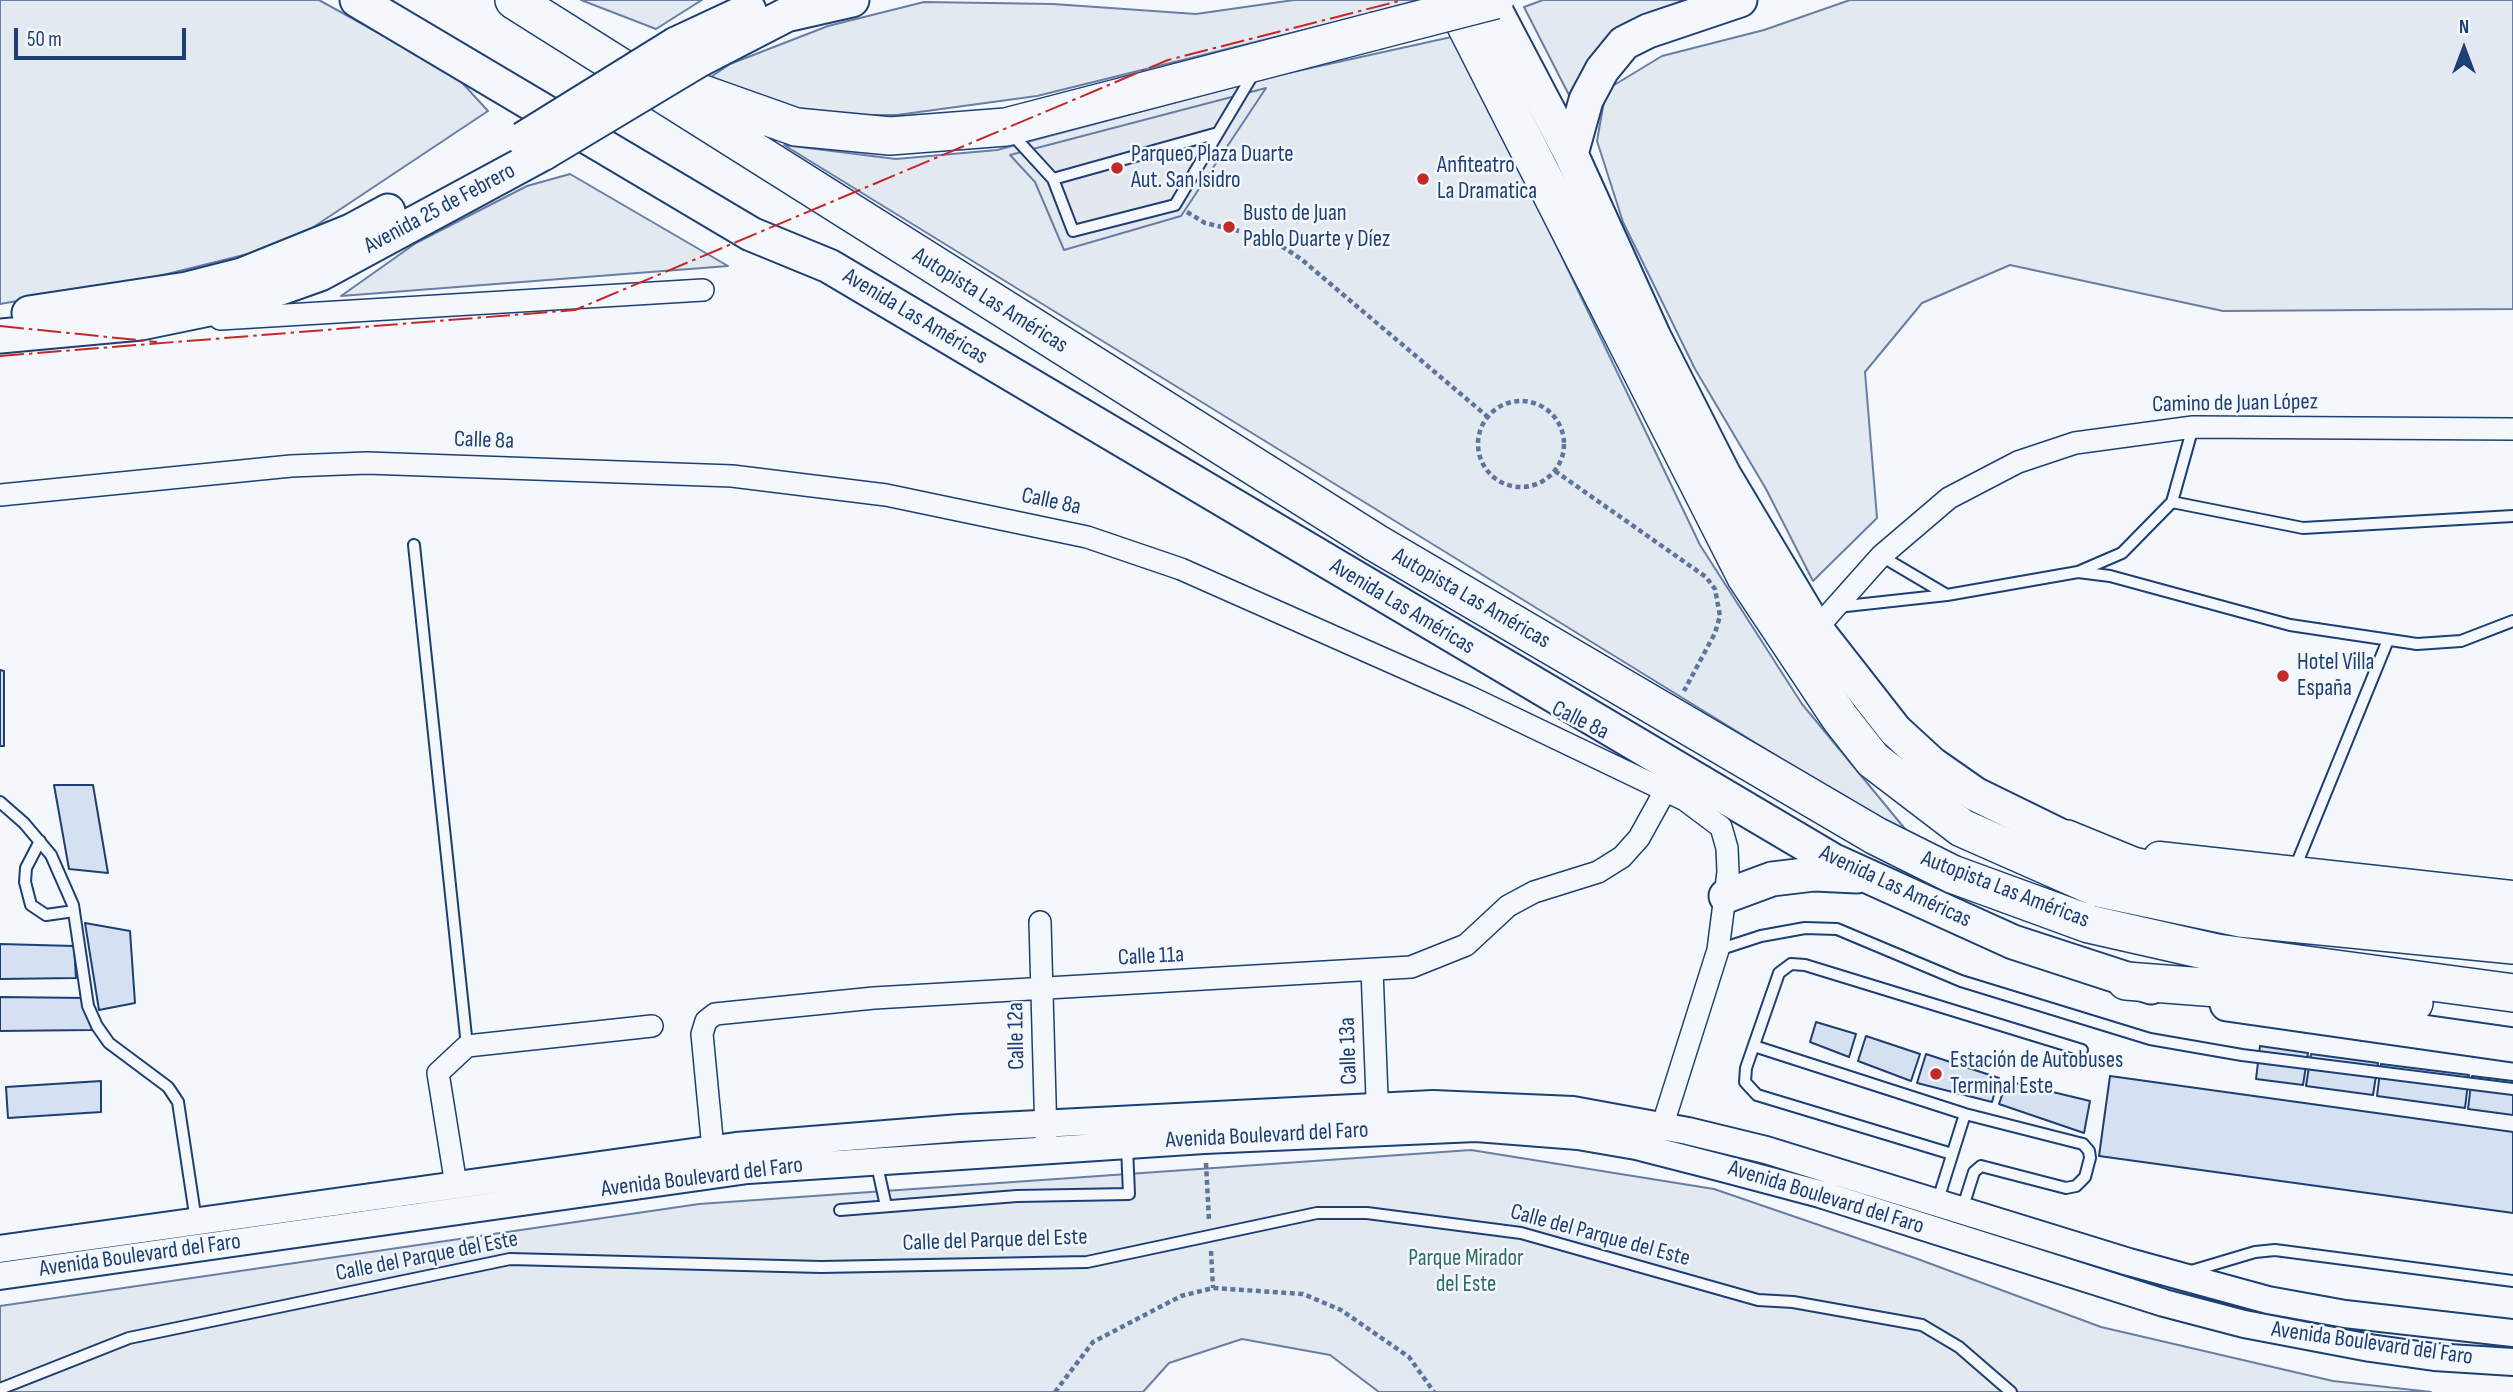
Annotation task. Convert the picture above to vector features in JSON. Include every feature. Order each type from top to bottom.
[{"type":"highway","name":"Autopista Las Américas","points":[[514,0],[1376,543],[1876,836],[1952,874],[2089,924],[2217,953],[2513,993]]},
{"type":"highway","name":"Autopista Las Américas","points":[[1452,0],[1746,578],[1840,718],[1873,760],[1962,828],[2098,888],[2240,918],[2513,945]]},
{"type":"highway","points":[[608,61],[796,127],[890,136],[1006,127],[1492,0]]},
{"type":"highway","points":[[2067,839],[2133,866],[2199,882],[2285,895],[2513,918]]},
{"type":"highway","points":[[2126,981],[2337,998],[2513,1008]]},
{"type":"main road","name":"Avenida Las Américas","points":[[357,0],[751,234],[829,266],[1727,815],[2013,943],[2126,981],[2220,1003],[2513,1045]]},
{"type":"main road","name":"Avenida 25 de Febrero","points":[[0,337],[141,323],[237,303],[320,274],[778,0]]},
{"type":"main road","name":"Avenida 25 de Febrero","points":[[687,52],[786,15],[852,0]]},
{"type":"main road","points":[[1492,0],[1571,154],[1654,337],[1724,475],[1827,618],[1895,730],[1932,764],[1975,794],[2067,839],[2137,854],[2293,874],[2513,896]]},
{"type":"main road","points":[[1571,154],[1586,100],[1602,69],[1624,43],[1648,31],[1740,0]]},
{"type":"main road","name":"Avenida 25 de Febrero","points":[[0,317],[187,289],[242,275],[351,231],[533,146]]},
{"type":"main road","points":[[1726,896],[1772,879],[1814,874],[1870,877]]},
{"type":"street","points":[[141,323],[703,290]]},
{"type":"street","name":"Camino de Juan López","points":[[1827,618],[1881,556],[1949,498],[2018,463],[2075,443],[2193,427],[2513,429]]},
{"type":"street","name":"Calle 8a","points":[[0,495],[291,466],[367,463],[732,477],[886,495],[1087,537],[1181,569],[1470,697],[1665,791],[1727,815]]},
{"type":"street","name":"Calle 11a","points":[[713,1149],[702,1034],[706,1021],[715,1014],[874,998],[1411,967],[1433,961],[1466,945],[1508,906],[1534,892],[1598,872],[1622,857],[1639,838],[1665,791]]},
{"type":"street","points":[[1662,1127],[1718,950],[1726,896],[1727,815]]},
{"type":"street","name":"Calle 12a","points":[[1040,922],[1046,1137]]},
{"type":"street","name":"Calle 13a","points":[[1372,970],[1378,1119]]},
{"type":"street","points":[[456,1185],[438,1073],[467,1046],[652,1026]]},
{"type":"street","name":"Avenida Boulevard del Faro","points":[[0,1276],[197,1234],[456,1185],[713,1149],[960,1128],[1127,1144],[1204,1140],[1378,1119],[1433,1104],[1573,1110],[1662,1127],[1766,1150],[2268,1300],[2345,1314],[2513,1333]]},
{"type":"street","name":"Avenida Boulevard del Faro","points":[[0,1249],[197,1234],[747,1170],[876,1160],[1046,1137],[1378,1119],[1465,1128],[1527,1130],[1636,1146],[1820,1194],[2164,1303],[2244,1324],[2383,1349],[2513,1362]]},
{"type":"lane","points":[[1006,127],[1053,179],[1073,231],[1175,205],[1262,60]]},
{"type":"lane","points":[[1053,179],[1219,133]]},
{"type":"lane","points":[[1827,618],[2078,572],[2122,553],[2172,502],[2193,427]]},
{"type":"lane","points":[[2172,502],[2303,528],[2513,516]]},
{"type":"lane","points":[[414,545],[467,1046]]},
{"type":"lane","points":[[1881,556],[1947,595]]},
{"type":"lane","points":[[2078,572],[2110,576],[2290,625],[2417,644],[2461,641],[2513,621]]},
{"type":"lane","points":[[2293,874],[2388,639]]},
{"type":"lane","points":[[0,802],[51,855],[74,911],[88,1006],[97,1026],[109,1043],[167,1087],[178,1102],[197,1234]]},
{"type":"lane","points":[[40,842],[26,868],[25,882],[31,905],[46,915],[74,911]]},
{"type":"lane","points":[[1718,950],[1761,936],[1805,928],[1838,929],[1961,981],[2150,1039],[2242,1055],[2513,1089]]},
{"type":"lane","points":[[1952,1154],[1757,1095],[1745,1082],[1754,1046],[1779,973],[1791,964],[1805,965],[2082,1050]]},
{"type":"lane","points":[[1754,1046],[1965,1114],[2083,1144],[2090,1158],[2085,1177],[2076,1186],[2066,1188],[1981,1166],[1974,1172],[1962,1210]]},
{"type":"lane","points":[[1937,1203],[1965,1114]]},
{"type":"lane","points":[[840,1210],[1017,1196],[1129,1194],[1127,1144]]},
{"type":"lane","points":[[876,1160],[886,1206]]},
{"type":"lane","name":"Calle del Parque del Este","points":[[0,1389],[129,1338],[510,1259],[821,1267],[1087,1262],[1317,1213],[1367,1213],[1521,1233],[1758,1300],[1793,1302],[1922,1325],[1959,1347],[2011,1392]]},
{"type":"lane","points":[[2179,1275],[2255,1252],[2275,1250],[2513,1281]]},
{"type":"path","points":[[1175,205],[1205,223],[1269,238],[1301,259],[1488,417]]},
{"type":"path","points":[[1523,401],[1549,411],[1558,421],[1565,446],[1555,471],[1533,486],[1506,484],[1494,478],[1480,456],[1481,429],[1488,417],[1510,403],[1523,401]]},
{"type":"path","points":[[1555,471],[1706,577],[1716,589],[1720,617],[1715,633],[1670,716]]},
{"type":"path","points":[[1204,1140],[1213,1288]]},
{"type":"path","points":[[1055,1392],[1093,1342],[1181,1296],[1213,1288],[1303,1294],[1341,1310],[1409,1357],[1434,1392]]},
{"type":"green space","points":[[0,0],[319,0],[455,75],[488,111],[288,244],[155,277],[0,304]]},
{"type":"green space","points":[[581,0],[702,0],[656,29]]},
{"type":"green space","points":[[1294,0],[1425,0],[1037,96],[897,115],[808,115],[721,86],[711,77],[730,64],[828,26],[924,2],[1053,4],[1196,14]]},
{"type":"green space","points":[[1543,0],[1724,0],[1663,16],[1572,101],[1524,7]]},
{"type":"green space","points":[[1850,0],[2513,0],[2513,309],[2223,311],[2010,265],[1922,303],[1865,372],[1877,518],[1813,581],[1766,489],[1695,369],[1623,222],[1597,141],[1606,90],[1662,56],[1764,30]]},
{"type":"green space","points":[[1456,36],[1700,545],[1802,704],[1915,841],[784,145],[896,159],[997,150],[1270,77]]},
{"type":"green space","points":[[570,174],[728,266],[341,296],[416,243],[527,186]]},
{"type":"green space","name":"Parque Mirador del Este","points":[[1471,1150],[1714,1189],[1915,1258],[2101,1327],[2333,1381],[2431,1392],[1379,1392],[1330,1355],[1242,1339],[1169,1363],[1143,1392],[0,1392],[0,1306],[699,1204]]},
{"type":"shaded area","name":"Parqueo Plaza Duarte Aut. San Isidro","points":[[1266,88],[1181,216],[1064,250],[1035,182],[1010,155]]},
{"type":"building","points":[[0,670],[4,671],[4,746],[0,746]]},
{"type":"building","points":[[54,785],[93,785],[108,873],[69,869]]},
{"type":"building","points":[[85,923],[130,931],[135,1003],[99,1010]]},
{"type":"building","points":[[0,944],[74,946],[76,978],[0,979]]},
{"type":"building","points":[[0,997],[86,998],[92,1030],[0,1031]]},
{"type":"building","points":[[1816,1022],[1856,1034],[1849,1057],[1810,1042]]},
{"type":"building","points":[[1866,1036],[1920,1054],[1911,1081],[1858,1061]]},
{"type":"building","points":[[2260,1046],[2308,1053],[2303,1085],[2256,1079]]},
{"type":"building","points":[[1926,1054],[1999,1078],[1992,1102],[1917,1083]]},
{"type":"building","points":[[2311,1054],[2378,1063],[2373,1095],[2306,1086]]},
{"type":"building","points":[[2381,1064],[2469,1075],[2465,1108],[2377,1096]]},
{"type":"building","points":[[2110,1076],[2513,1132],[2513,1213],[2099,1156]]},
{"type":"building","points":[[2472,1076],[2513,1081],[2513,1115],[2468,1109]]},
{"type":"building","points":[[101,1081],[101,1112],[8,1118],[6,1087]]},
{"type":"building","points":[[2007,1081],[2090,1101],[2084,1133],[1999,1104]]},
{"type":"power","points":[[0,356],[575,310],[1168,60],[1403,0]]},
{"type":"power","points":[[0,326],[157,342]]},
{"type":"place","name":"Parqueo Plaza Duarte Aut. San Isidro","points":[[1117,168]]},
{"type":"place","name":"Anfiteatro La Dramatica","points":[[1423,179]]},
{"type":"place","name":"Busto de Juan Pablo Duarte y Díez","points":[[1229,227]]},
{"type":"place","name":"Hotel Villa España","points":[[2283,676]]},
{"type":"place","name":"Estación de Autobuses Terminal Este","points":[[1936,1074]]}]
